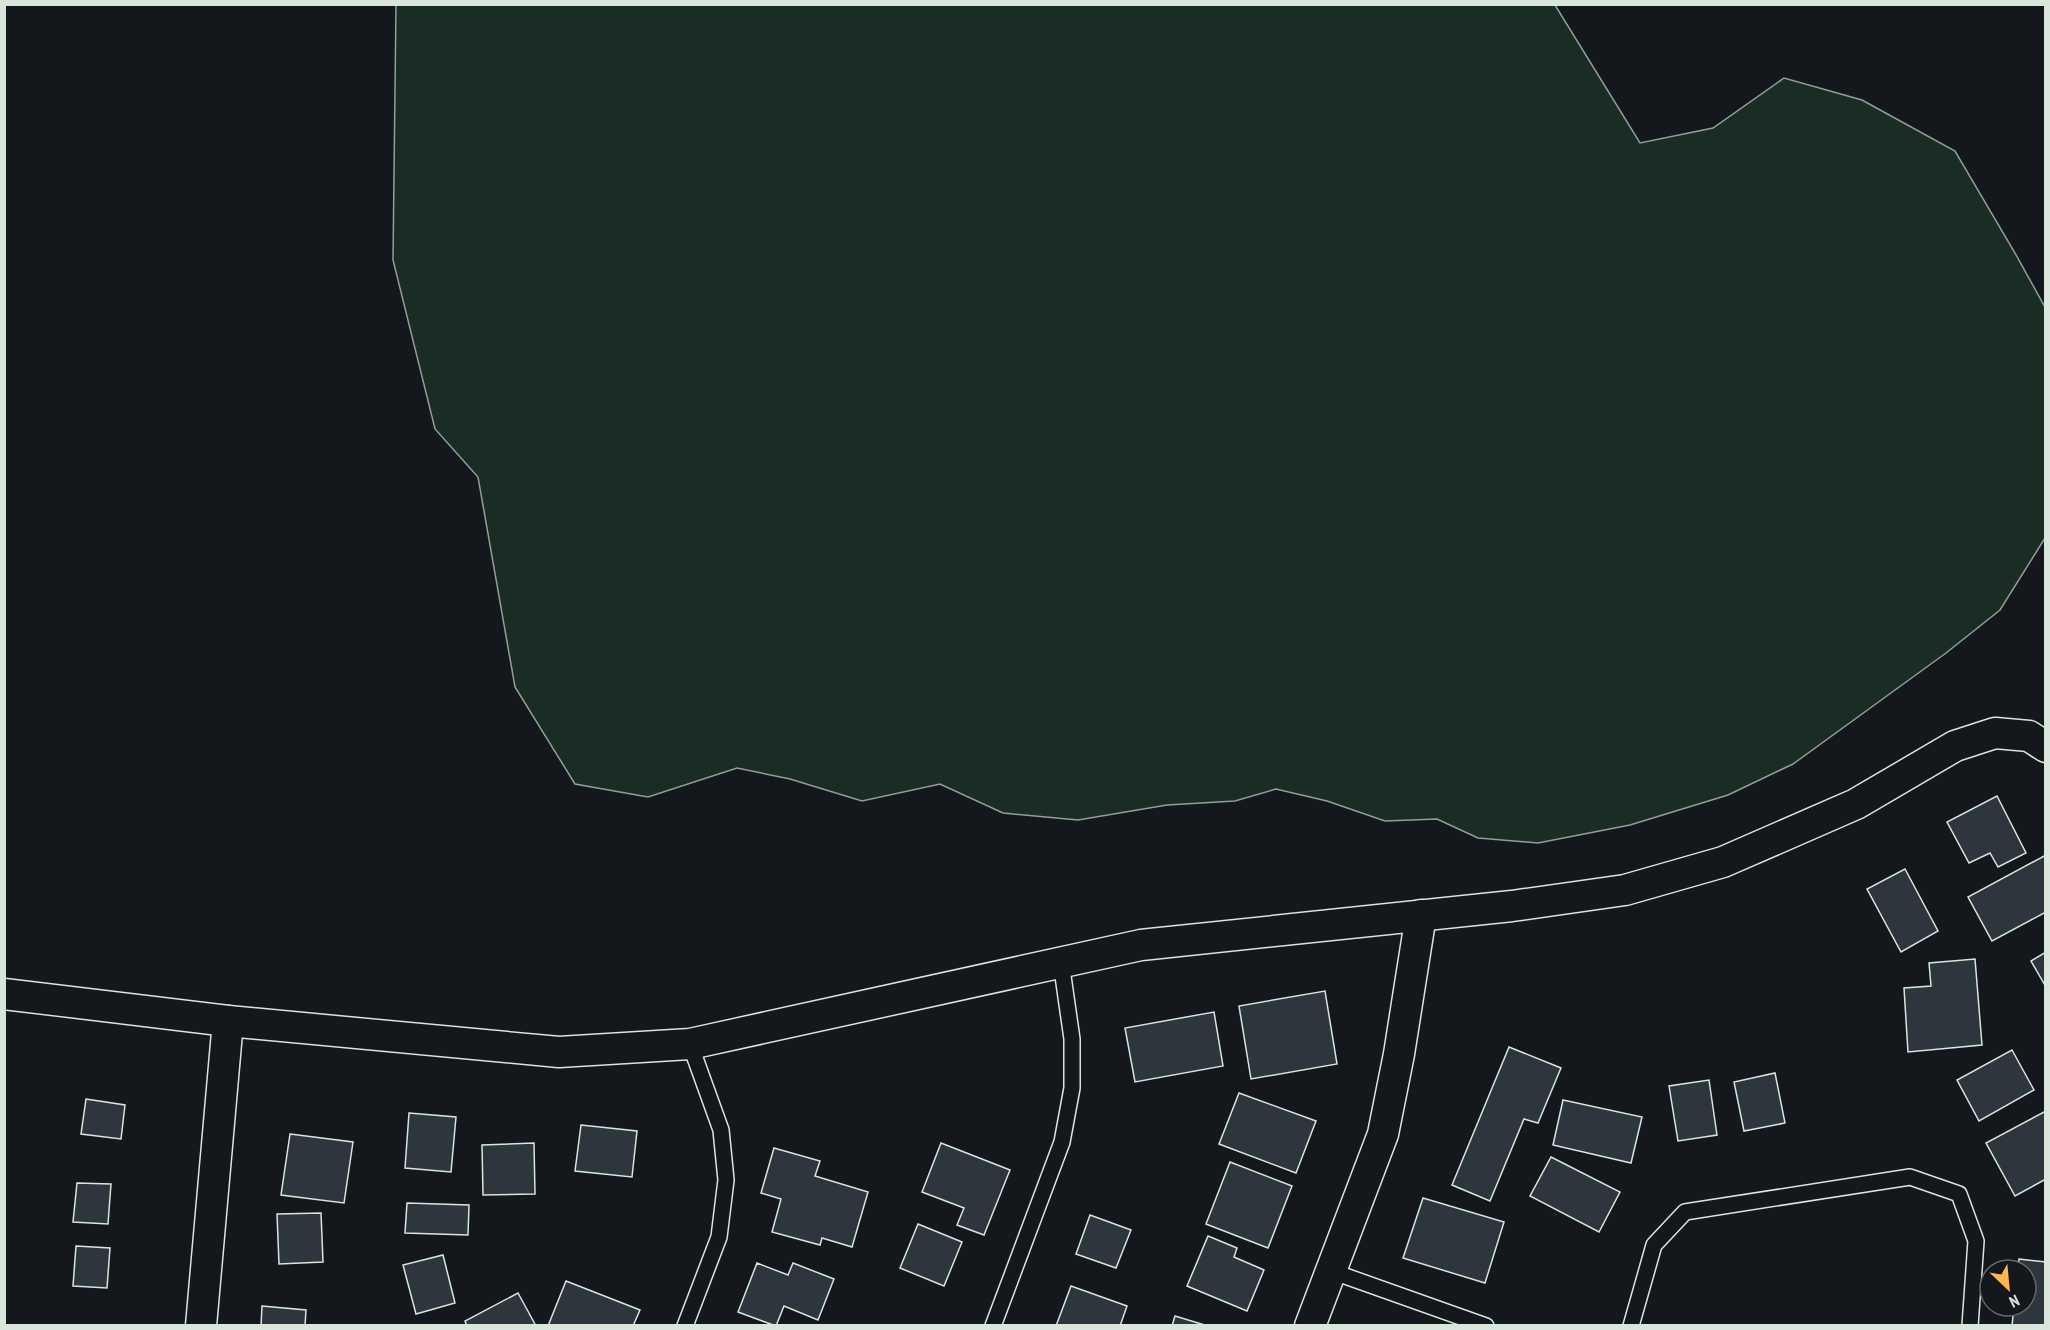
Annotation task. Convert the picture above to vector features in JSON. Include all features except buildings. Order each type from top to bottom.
[{"type":"street","points":[[4,994],[228,1021],[559,1052],[690,1044],[1141,945],[1512,906],[1625,890],[1723,862],[1856,804],[1955,746],[1995,733],[2029,736],[2046,747]]},
{"type":"street","points":[[1310,1326],[1383,1134],[1399,1054],[1420,915]]},
{"type":"street","points":[[201,1326],[228,1021]]},
{"type":"lane","points":[[993,1326],[1062,1142],[1072,1088],[1072,1038],[1061,962]]},
{"type":"lane","points":[[686,1326],[719,1237],[726,1180],[721,1130],[690,1044]]},
{"type":"lane","points":[[1631,1326],[1654,1245],[1685,1212],[1910,1177],[1959,1194],[1976,1241],[1970,1326]]},
{"type":"lane","points":[[1331,1271],[1486,1326]]},
{"type":"green space","points":[[396,5],[1555,5],[1640,143],[1713,128],[1784,78],[1862,100],[1955,151],[2046,309],[2045,538],[2000,610],[1946,653],[1793,764],[1728,795],[1630,825],[1538,843],[1478,838],[1437,819],[1385,821],[1327,801],[1276,789],[1235,801],[1167,805],[1078,820],[1003,813],[940,784],[862,801],[790,779],[737,768],[648,797],[575,784],[515,687],[478,477],[435,429],[393,260]]}]
